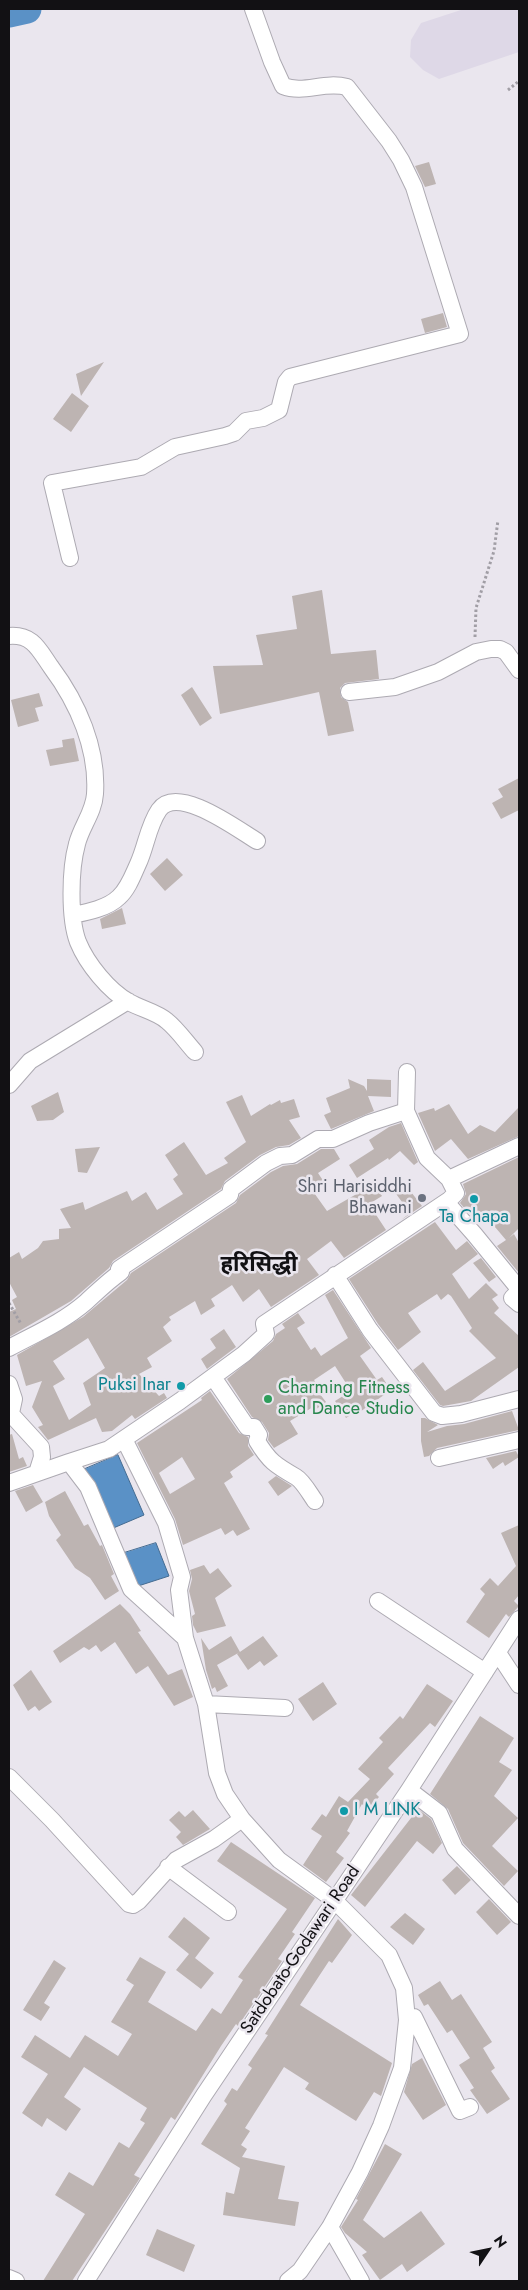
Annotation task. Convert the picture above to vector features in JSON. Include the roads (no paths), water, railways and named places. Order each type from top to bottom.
[{"type":"street","points":[[70,558],[51,486],[54,481],[141,467],[175,447],[234,433],[246,422],[263,418],[279,410],[286,382],[290,377],[460,334],[414,187],[389,141],[347,87],[338,85],[294,90],[283,86],[272,62],[253,9]]},
{"type":"street","points":[[9,636],[26,637],[35,644],[60,678],[84,725],[94,767],[95,796],[77,843],[72,871],[73,915],[78,941],[90,962],[105,981],[128,1001],[166,1020],[195,1052]]},
{"type":"street","points":[[350,692],[395,687],[438,672],[476,652],[500,649],[512,658],[519,670]]},
{"type":"street","points":[[73,915],[95,910],[119,898],[131,881],[142,856],[152,823],[159,809],[166,804],[176,801],[194,806],[224,820],[256,841]]},
{"type":"street","points":[[9,1085],[30,1061],[128,1001]]},
{"type":"street","points":[[9,1484],[109,1448],[124,1439],[244,1354],[266,1334],[264,1324],[334,1275],[364,1258],[446,1202],[456,1193],[449,1180],[428,1158],[406,1111],[407,1072]]},
{"type":"street","points":[[9,1348],[46,1330],[86,1302],[106,1282],[121,1272],[119,1269],[230,1195],[231,1189],[266,1163],[280,1156],[292,1155],[318,1139],[333,1139],[369,1123],[406,1111]]},
{"type":"street","points":[[449,1180],[519,1146]]},
{"type":"street","points":[[446,1202],[475,1234],[519,1290],[512,1298],[519,1304]]},
{"type":"street","points":[[334,1275],[370,1330],[434,1412],[442,1416],[461,1414],[519,1399]]},
{"type":"street","points":[[213,1377],[247,1427],[254,1427],[259,1435],[256,1441],[268,1458],[288,1474],[297,1477],[315,1501]]},
{"type":"street","points":[[9,1384],[14,1399],[10,1412],[41,1447],[42,1457],[37,1473]]},
{"type":"street","points":[[124,1439],[166,1523],[180,1568],[182,1577],[179,1590],[185,1638],[206,1704],[217,1773],[225,1794],[242,1819],[279,1860],[334,1900],[389,1955],[404,1988],[407,2020],[402,2068],[382,2126],[330,2227],[300,2271],[288,2281]]},
{"type":"street","points":[[439,1458],[519,1440]]},
{"type":"street","points":[[70,1462],[88,1487],[131,1589],[185,1638]]},
{"type":"street","points":[[378,1601],[485,1672]]},
{"type":"street","name":"Satdobato-Godawari Road","points":[[86,2281],[204,2095],[409,1790],[519,1619]]},
{"type":"street","points":[[498,1653],[519,1686]]},
{"type":"street","points":[[206,1704],[285,1708]]},
{"type":"street","points":[[9,1777],[52,1820],[129,1904],[133,1905],[139,1901],[176,1860],[214,1839],[242,1819]]},
{"type":"street","points":[[409,1790],[439,1814],[455,1849],[519,1916]]},
{"type":"street","points":[[168,1867],[228,1912]]},
{"type":"street","points":[[407,2020],[414,2017],[460,2111],[470,2107]]},
{"type":"street","points":[[330,2227],[361,2281]]},
{"type":"street","points":[[9,2278],[16,2281]]},
{"type":"water","points":[[118,1455],[144,1515],[111,1529],[85,1469]]},
{"type":"water","points":[[156,1543],[169,1576],[135,1587],[124,1553]]},
{"type":"waterway","points":[[9,13],[27,9]]},
{"type":"place","name":"Shri Harisiddhi Bhawani","points":[[422,1198]]},
{"type":"place","name":"Ta Chapa","points":[[474,1199]]},
{"type":"place","name":"Puksi Inar","points":[[181,1386]]},
{"type":"place","name":"Charming Fitness and Dance Studio","points":[[268,1399]]},
{"type":"place","name":"I M LINK","points":[[344,1811]]},
{"type":"district","name":"हरिसिद्धी","points":[[259,1266]]}]
